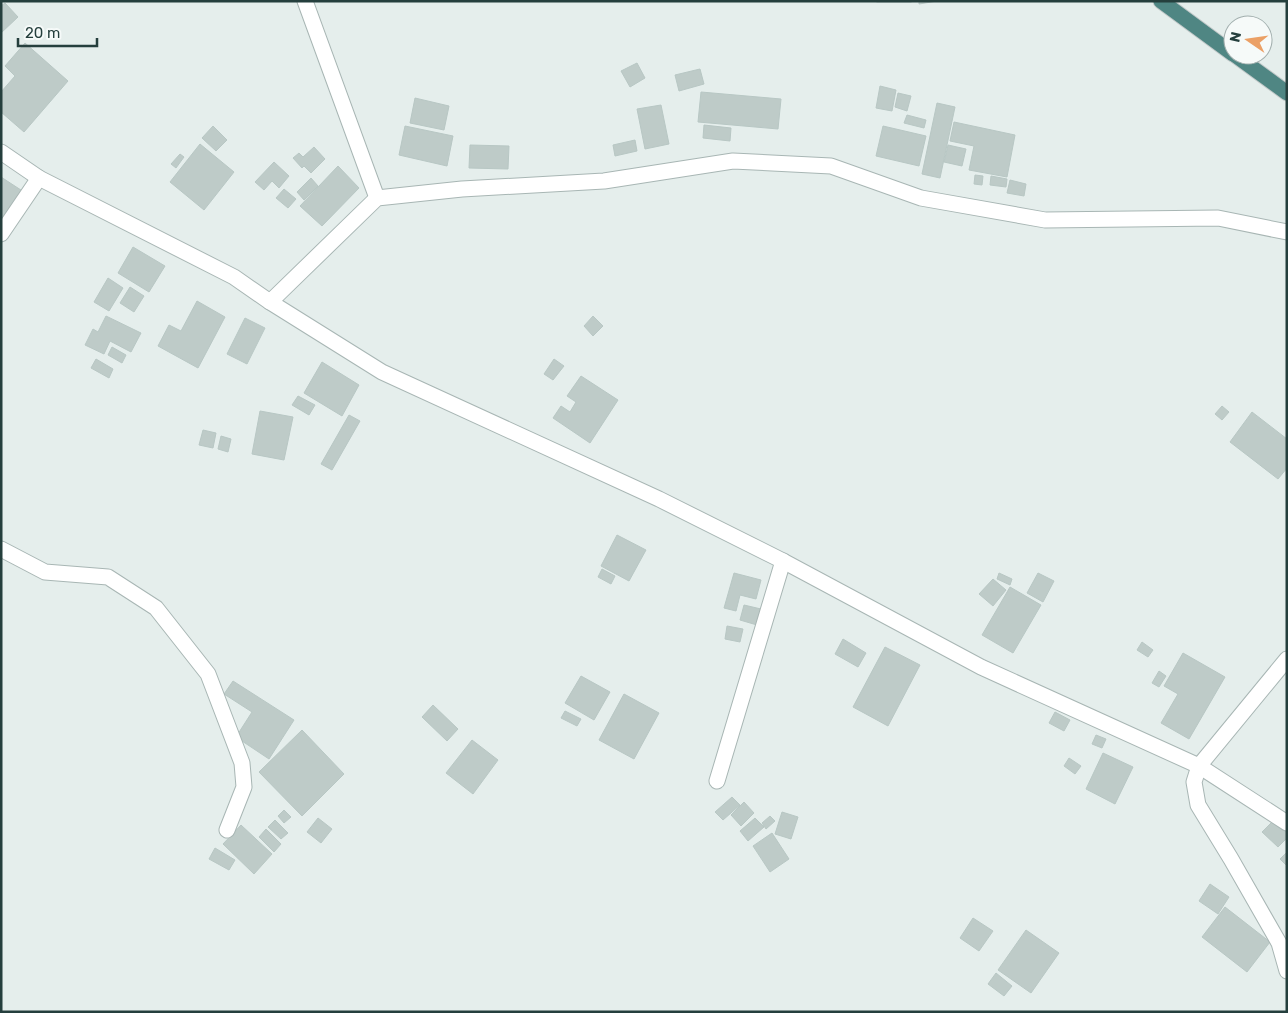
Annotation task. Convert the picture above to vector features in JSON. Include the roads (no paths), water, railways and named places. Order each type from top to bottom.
[{"type":"highway","points":[[1161,1],[1223,46]]},
{"type":"highway","points":[[1249,65],[1287,93]]},
{"type":"street","points":[[305,1],[377,198]]},
{"type":"street","points":[[1,152],[39,178],[234,277],[270,302],[382,372],[659,499],[783,561],[981,667],[1199,766],[1287,823]]},
{"type":"street","points":[[270,302],[377,198],[462,188],[604,181],[733,161],[831,166],[921,198],[1045,220],[1218,218],[1287,232]]},
{"type":"street","points":[[1,234],[39,178]]},
{"type":"street","points":[[1,550],[45,572],[108,577],[156,608],[208,674],[242,763],[244,787],[227,830]]},
{"type":"street","points":[[717,781],[783,561]]},
{"type":"street","points":[[1287,660],[1199,766],[1194,782],[1198,805],[1279,943],[1287,971]]}]
